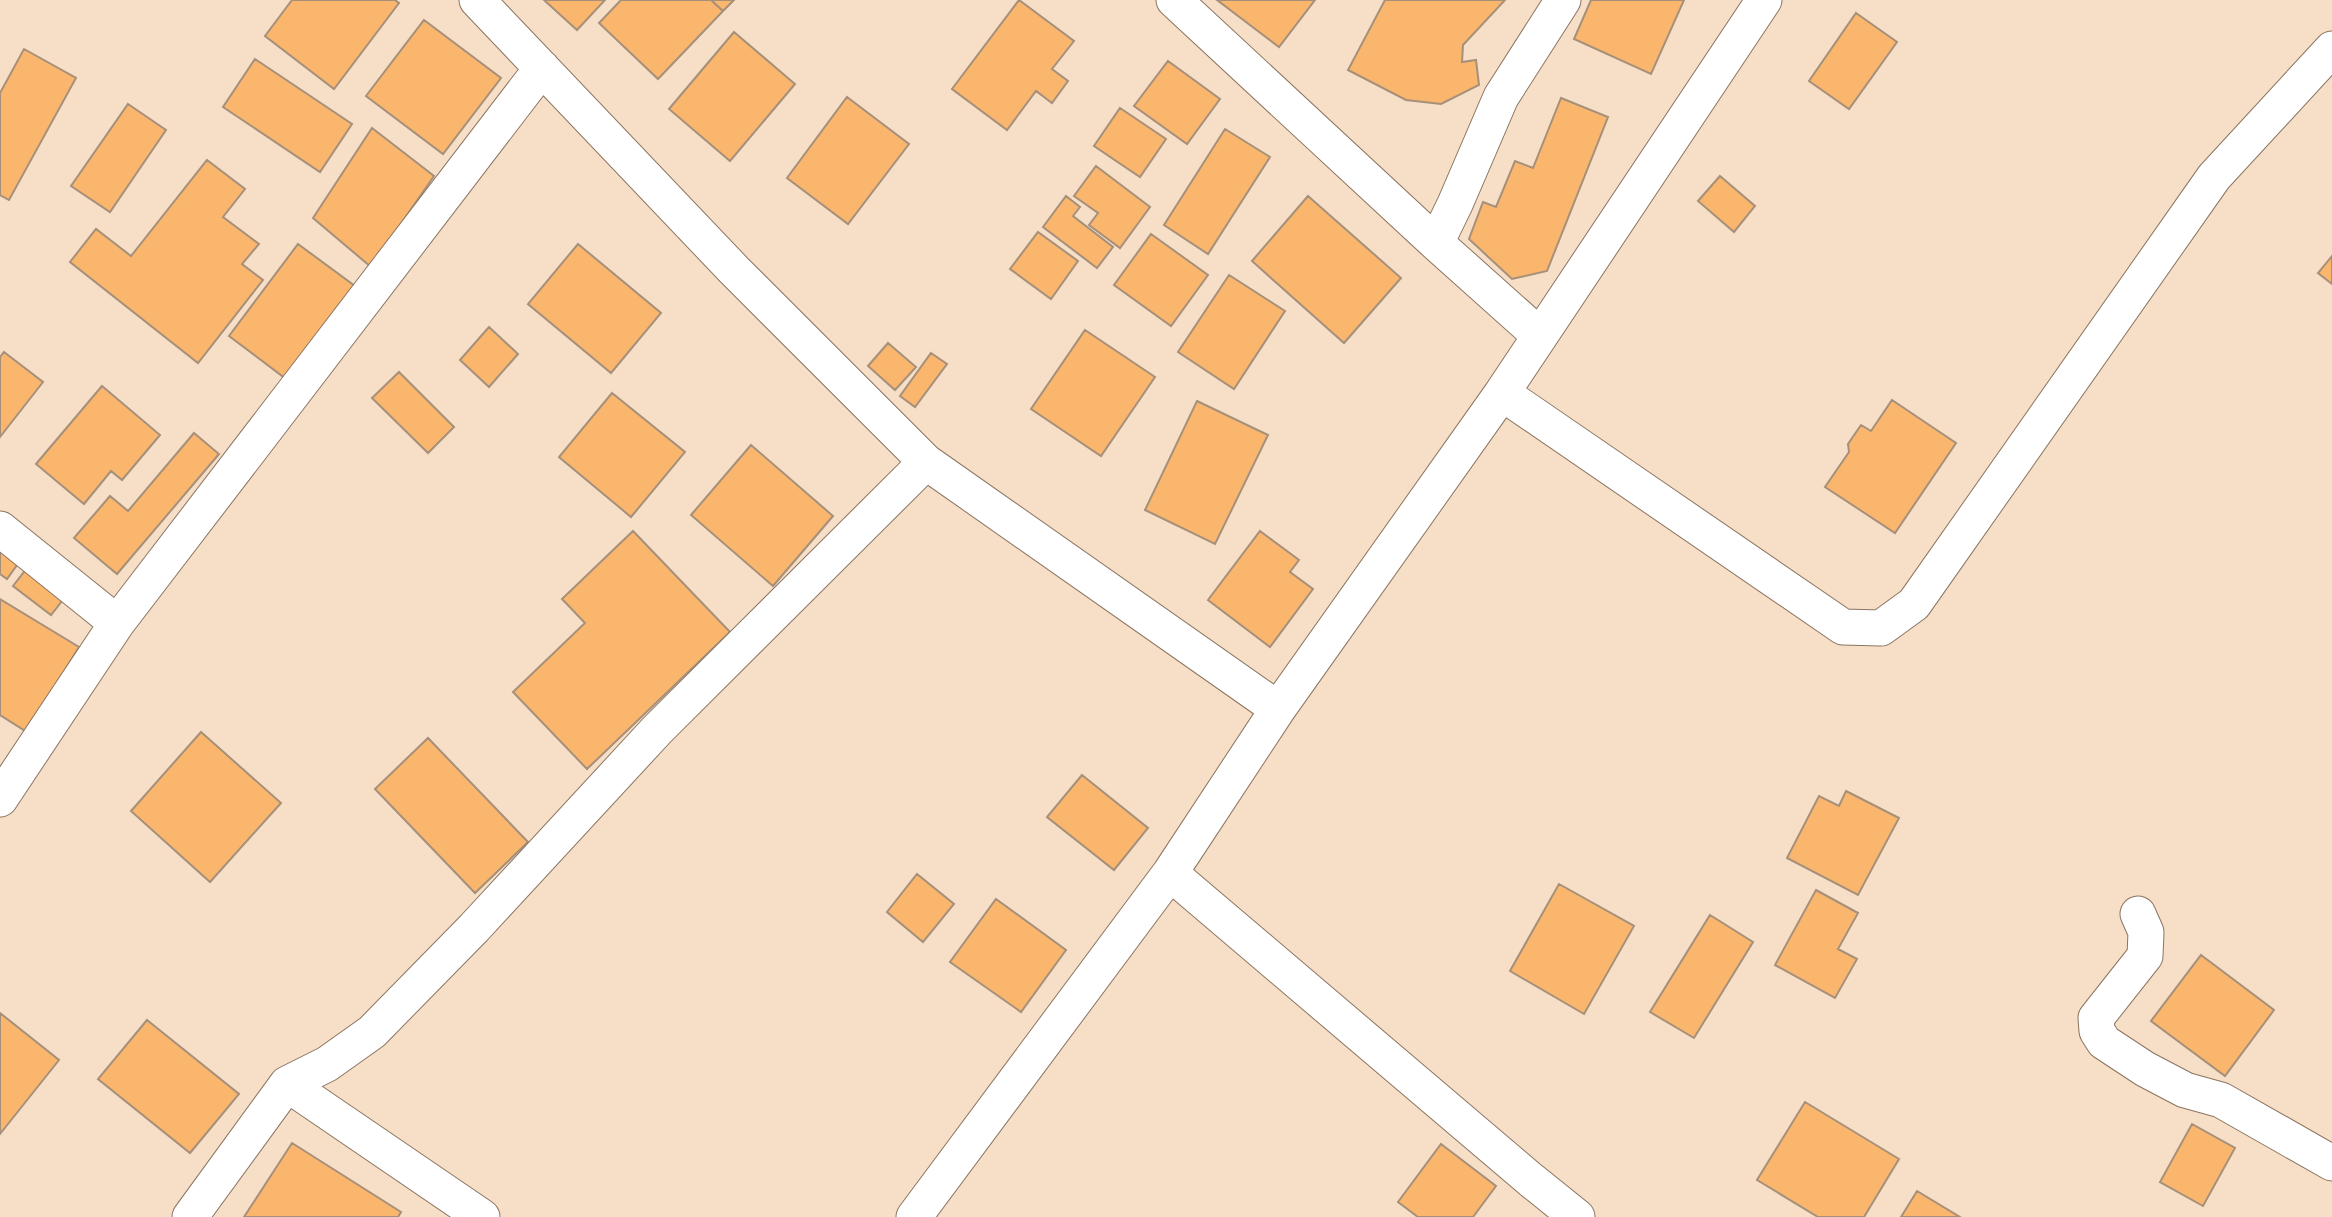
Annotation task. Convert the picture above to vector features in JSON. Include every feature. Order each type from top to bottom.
[{"type":"street","points":[[477,0],[734,270],[926,462],[1278,709]]},
{"type":"street","points":[[1174,0],[1540,336]]},
{"type":"street","points":[[1436,243],[1501,97],[1563,0]]},
{"type":"street","points":[[914,1217],[1170,873],[1278,709],[1502,393],[1764,0]]},
{"type":"street","points":[[1502,393],[1843,628],[1881,628],[1914,604],[2214,177],[2332,49]]},
{"type":"street","points":[[0,799],[117,622],[542,68]]},
{"type":"street","points":[[190,1217],[287,1084],[327,1064],[372,1032],[474,928],[657,730],[926,462]]},
{"type":"street","points":[[0,529],[117,622]]},
{"type":"street","points":[[1170,873],[1577,1217]]},
{"type":"street","points":[[2138,914],[2146,932],[2145,956],[2096,1018],[2097,1031],[2104,1042],[2145,1069],[2185,1090],[2221,1100],[2332,1163]]},
{"type":"street","points":[[287,1084],[482,1217]]},
{"type":"building","points":[[292,0],[395,0],[399,3],[334,89],[265,36]]},
{"type":"building","points":[[544,0],[605,0],[577,30]]},
{"type":"building","points":[[621,0],[711,0],[723,11],[658,79],[599,23]]},
{"type":"building","points":[[711,0],[734,0],[723,11]]},
{"type":"building","points":[[1019,0],[1074,41],[1052,69],[1068,81],[1052,103],[1036,91],[1007,130],[952,89]]},
{"type":"building","points":[[1217,0],[1315,0],[1279,47]]},
{"type":"building","points":[[1385,0],[1505,0],[1463,45],[1462,62],[1476,60],[1479,85],[1441,104],[1406,100],[1348,70]]},
{"type":"building","points":[[1591,0],[1684,0],[1651,74],[1574,39]]},
{"type":"building","points":[[1856,13],[1897,42],[1849,109],[1809,81]]},
{"type":"building","points":[[424,20],[501,78],[443,154],[366,96]]},
{"type":"building","points":[[734,32],[795,84],[730,161],[669,109]]},
{"type":"building","points":[[24,49],[76,78],[9,200],[0,195],[0,93]]},
{"type":"building","points":[[255,59],[352,124],[320,172],[223,107]]},
{"type":"building","points":[[1168,61],[1220,99],[1187,144],[1134,106]]},
{"type":"building","points":[[847,97],[909,144],[848,224],[787,178]]},
{"type":"building","points":[[1561,98],[1608,117],[1547,271],[1512,279],[1469,239],[1483,202],[1496,207],[1515,161],[1533,168]]},
{"type":"building","points":[[128,104],[166,130],[110,212],[71,186]]},
{"type":"building","points":[[1120,108],[1166,139],[1140,177],[1094,146]]},
{"type":"building","points":[[372,128],[434,176],[371,267],[313,218]]},
{"type":"building","points":[[1225,129],[1270,157],[1208,254],[1164,225]]},
{"type":"building","points":[[207,160],[245,189],[223,217],[259,244],[242,264],[263,280],[198,363],[70,262],[96,229],[131,256]]},
{"type":"building","points":[[1096,166],[1150,207],[1120,248],[1089,225],[1098,213],[1074,196]]},
{"type":"building","points":[[1720,176],[1755,206],[1734,232],[1698,201]]},
{"type":"building","points":[[1066,196],[1080,207],[1073,216],[1113,247],[1097,268],[1043,227]]},
{"type":"building","points":[[1308,196],[1401,278],[1344,343],[1252,261]]},
{"type":"building","points":[[1038,232],[1078,261],[1051,299],[1010,269]]},
{"type":"building","points":[[1151,234],[1208,275],[1171,326],[1114,285]]},
{"type":"building","points":[[298,244],[359,289],[290,382],[229,336]]},
{"type":"building","points":[[578,244],[661,313],[611,373],[528,304]]},
{"type":"building","points":[[2332,256],[2332,284],[2318,273]]},
{"type":"building","points":[[1229,275],[1285,311],[1234,389],[1178,352]]},
{"type":"building","points":[[489,327],[518,354],[489,387],[460,360]]},
{"type":"building","points":[[1085,330],[1155,377],[1101,456],[1031,409]]},
{"type":"building","points":[[888,343],[916,367],[895,390],[868,366]]},
{"type":"building","points":[[4,352],[43,382],[0,437],[0,357]]},
{"type":"building","points":[[931,353],[947,364],[915,407],[900,396]]},
{"type":"building","points":[[399,372],[454,427],[428,453],[372,398]]},
{"type":"building","points":[[102,386],[160,435],[122,480],[111,471],[84,504],[36,464]]},
{"type":"building","points":[[612,393],[685,452],[631,517],[559,457]]},
{"type":"building","points":[[1892,400],[1956,443],[1895,533],[1825,487],[1849,452],[1848,444],[1861,425],[1871,431]]},
{"type":"building","points":[[1197,401],[1268,435],[1215,544],[1145,510]]},
{"type":"building","points":[[194,433],[219,454],[117,574],[74,538],[110,496],[128,511]]},
{"type":"building","points":[[751,445],[833,516],[773,586],[691,515]]},
{"type":"building","points":[[633,531],[730,632],[587,769],[513,692],[585,623],[562,599]]},
{"type":"building","points":[[1260,531],[1299,560],[1290,572],[1313,589],[1270,647],[1208,600]]},
{"type":"building","points":[[0,541],[22,558],[7,579],[0,574]]},
{"type":"building","points":[[31,563],[69,592],[51,615],[13,586]]},
{"type":"building","points":[[0,599],[79,647],[27,732],[0,715]]},
{"type":"building","points":[[201,732],[281,803],[210,882],[131,811]]},
{"type":"building","points":[[428,738],[528,842],[475,893],[375,789]]},
{"type":"building","points":[[1082,775],[1148,828],[1114,870],[1047,817]]},
{"type":"building","points":[[1846,791],[1899,818],[1858,895],[1787,858],[1819,796],[1839,806]]},
{"type":"building","points":[[917,874],[954,904],[923,942],[887,912]]},
{"type":"building","points":[[1559,884],[1634,926],[1584,1014],[1510,971]]},
{"type":"building","points":[[1816,890],[1858,913],[1838,949],[1857,959],[1835,998],[1775,965]]},
{"type":"building","points":[[996,899],[1066,950],[1021,1012],[950,962]]},
{"type":"building","points":[[1710,915],[1753,942],[1694,1038],[1650,1012]]},
{"type":"building","points":[[2201,955],[2274,1010],[2225,1076],[2151,1021]]},
{"type":"building","points":[[0,1013],[59,1060],[0,1134]]},
{"type":"building","points":[[147,1020],[239,1094],[190,1153],[98,1079]]},
{"type":"building","points":[[1805,1102],[1899,1159],[1864,1217],[1818,1217],[1757,1180]]},
{"type":"building","points":[[2192,1124],[2235,1148],[2203,1206],[2160,1182]]},
{"type":"building","points":[[292,1143],[401,1212],[398,1217],[244,1217]]},
{"type":"building","points":[[1441,1144],[1496,1186],[1473,1217],[1418,1217],[1398,1202]]},
{"type":"building","points":[[1917,1191],[1960,1217],[1901,1217]]}]
